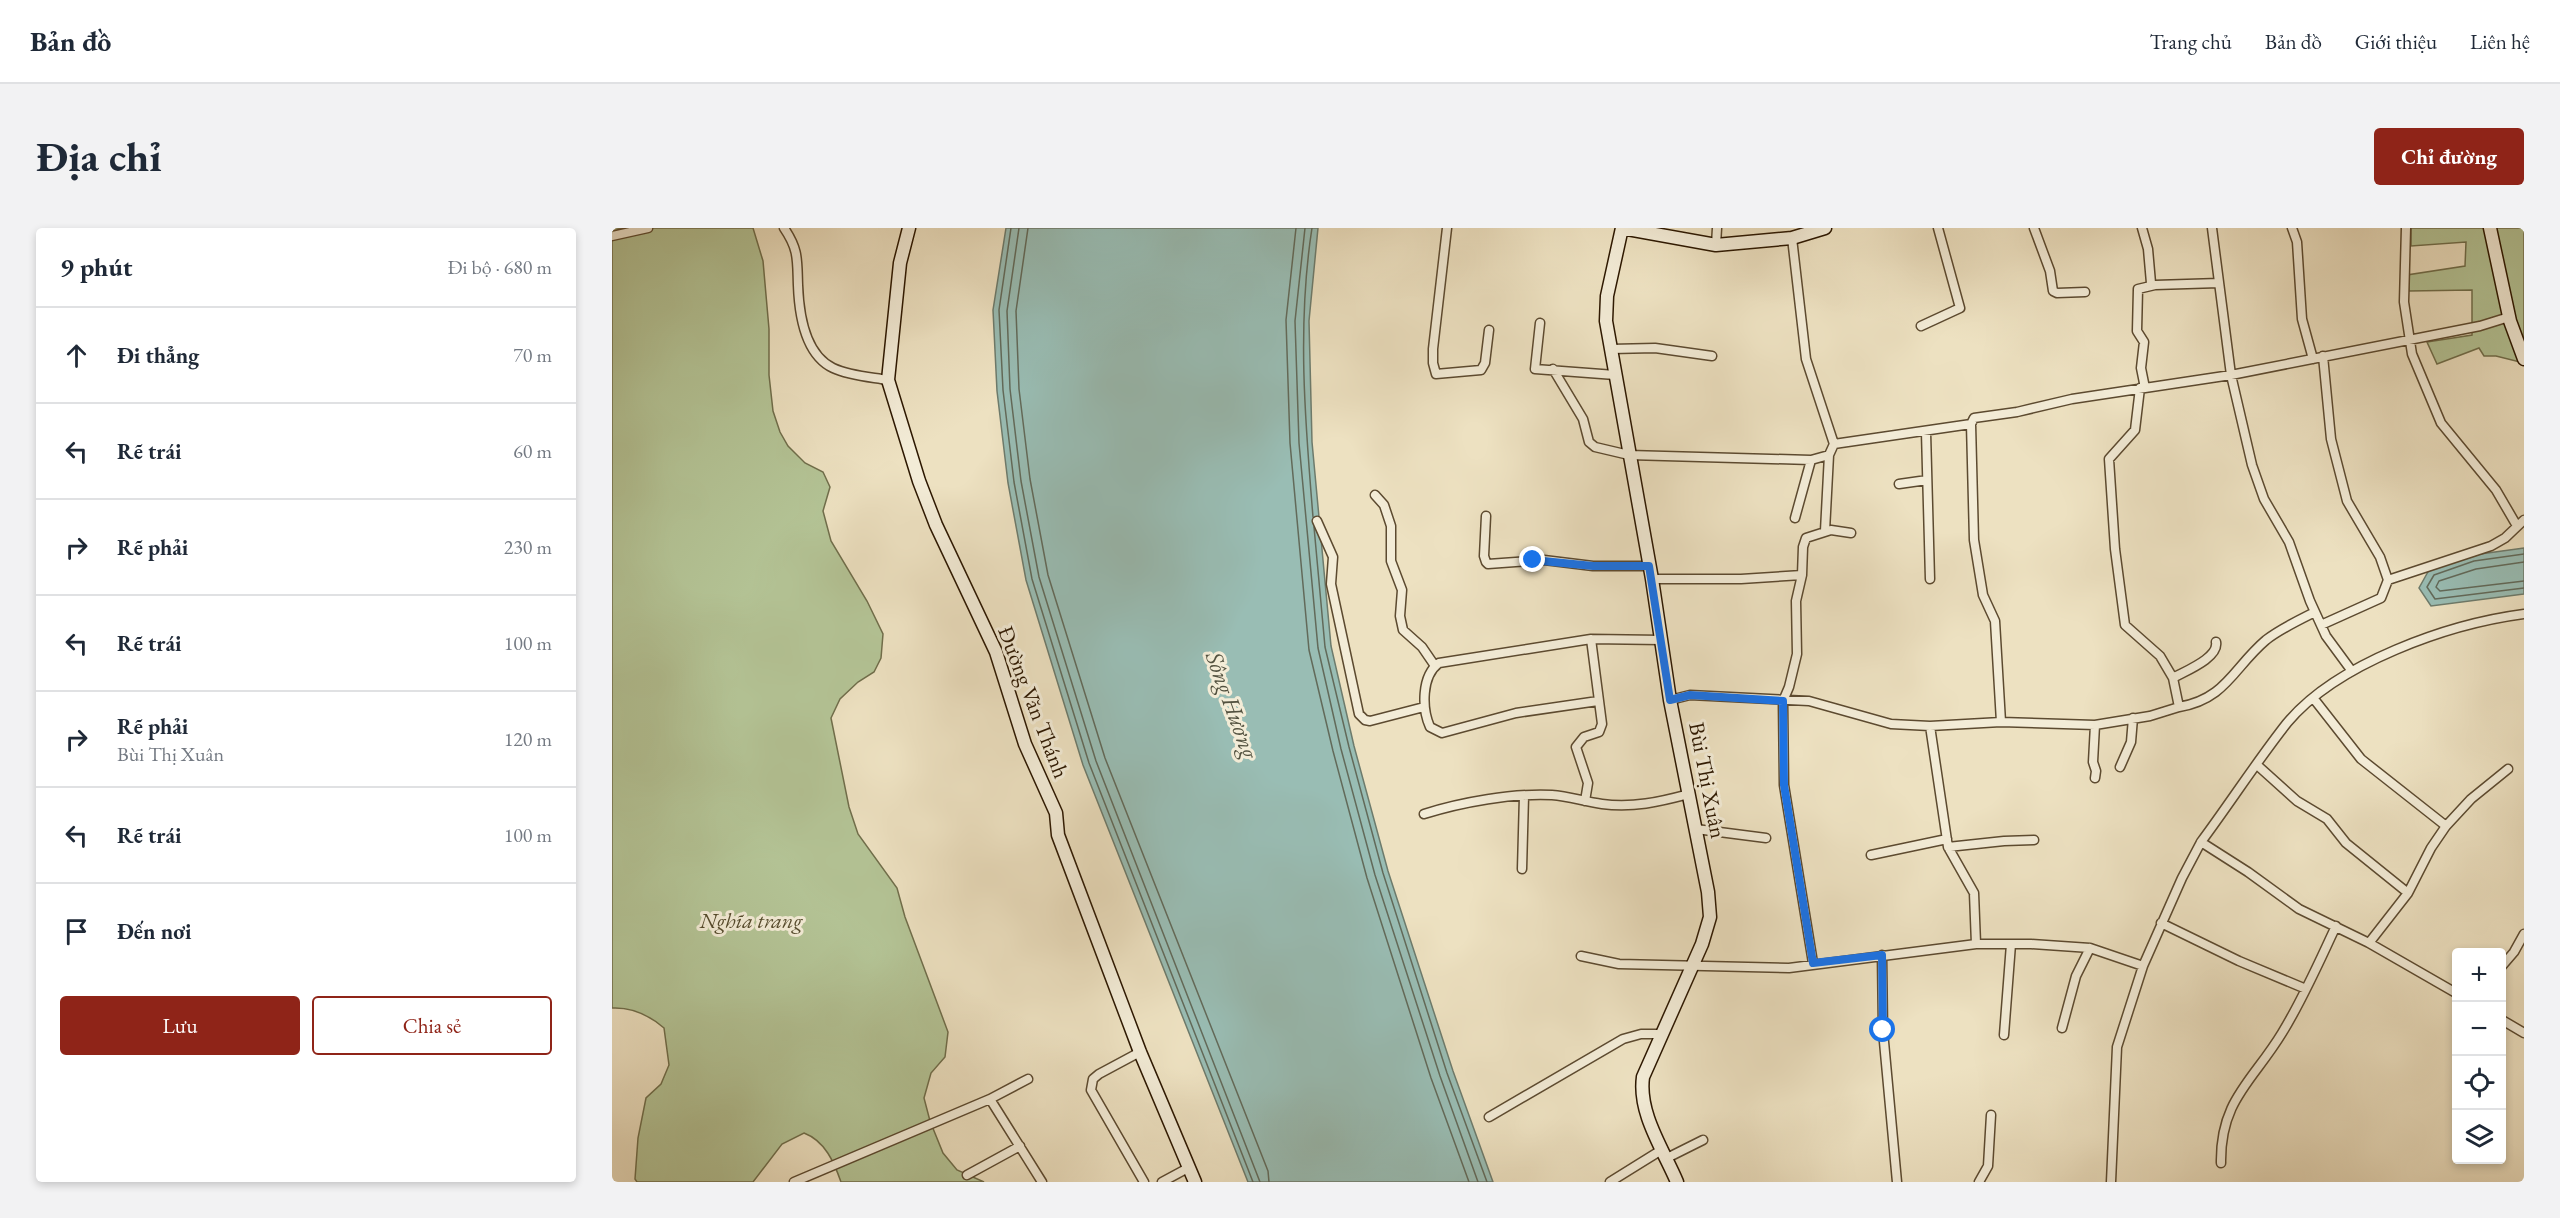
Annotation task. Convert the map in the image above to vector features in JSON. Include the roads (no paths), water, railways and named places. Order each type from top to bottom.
[{"type":"street","points":[[612,236],[648,228]]},
{"type":"street","points":[[784,228],[795,244],[801,315],[808,340],[819,356],[832,368],[888,380]]},
{"type":"street","name":"Đường Văn Thánh","points":[[909,228],[900,263],[888,380],[919,482],[936,525],[996,652],[1025,744],[1056,813],[1059,835],[1140,1052],[1195,1182]]},
{"type":"street","points":[[1447,228],[1433,349],[1436,374],[1481,370],[1485,363],[1488,330]]},
{"type":"street","points":[[1622,228],[1716,245],[1792,238],[1825,228]]},
{"type":"street","name":"Bùi Thị Xuân","points":[[1622,228],[1606,296],[1606,321],[1652,579],[1670,700],[1708,892],[1710,916],[1693,965],[1643,1077],[1641,1093],[1650,1123],[1677,1182]]},
{"type":"street","points":[[1716,245],[1717,228]]},
{"type":"street","points":[[1921,326],[1960,308],[1938,228]]},
{"type":"street","points":[[2034,228],[2050,271],[2053,291],[2057,293],[2085,292]]},
{"type":"street","points":[[2142,228],[2148,249],[2149,280],[2155,285]]},
{"type":"street","points":[[2212,228],[2230,375],[2252,465],[2264,499],[2289,542],[2321,626],[2351,670]]},
{"type":"street","points":[[2292,228],[2297,242],[2302,319],[2313,359]]},
{"type":"street","points":[[2388,580],[2491,546],[2505,538],[2521,523],[2441,423],[2412,354],[2408,339],[2403,287],[2406,228]]},
{"type":"street","points":[[2490,228],[2509,317],[2524,359]]},
{"type":"street","points":[[1792,238],[1806,359],[1834,444],[1829,456],[1825,531]]},
{"type":"street","points":[[2179,706],[2173,678],[2160,656],[2126,625],[2115,549],[2109,459],[2135,430],[2142,388],[2141,368],[2144,342],[2137,331],[2138,289],[2155,285],[2219,283]]},
{"type":"street","points":[[2001,722],[1995,621],[1983,595],[1974,540],[1971,424],[1974,418],[2230,375],[2480,326],[2509,317]]},
{"type":"street","points":[[1540,323],[1534,367],[1615,375]]},
{"type":"street","points":[[1611,350],[1655,348],[1712,356]]},
{"type":"street","points":[[2321,626],[2381,598],[2388,580],[2380,557],[2347,501],[2331,439],[2323,356]]},
{"type":"street","points":[[1553,369],[1583,419],[1589,441],[1595,447],[1629,455],[1811,460],[1829,456]]},
{"type":"street","points":[[1834,444],[1971,424]]},
{"type":"street","points":[[1926,432],[1930,579]]},
{"type":"street","points":[[1795,518],[1811,460]]},
{"type":"street","points":[[1899,484],[1928,480]]},
{"type":"street","points":[[1375,495],[1384,505],[1391,526],[1391,561],[1402,590],[1400,616],[1403,630],[1422,647],[1435,666]]},
{"type":"street","points":[[1486,516],[1484,556],[1488,564],[1544,560],[1593,566],[1649,566]]},
{"type":"street","points":[[1317,521],[1333,557],[1331,584],[1359,714],[1365,720],[1370,721],[1424,707]]},
{"type":"street","points":[[1813,963],[1784,785],[1783,701],[1797,654],[1796,601],[1802,575],[1803,547],[1806,538],[1825,531],[1851,534]]},
{"type":"street","points":[[1652,579],[1741,579],[1802,575]]},
{"type":"street","points":[[1670,700],[1690,695],[1809,701],[1891,724],[1930,726],[2001,722],[2095,724],[2150,716],[2179,706],[2193,704],[2215,694],[2267,639],[2315,612]]},
{"type":"street","points":[[2111,1182],[2117,1047],[2143,966],[2182,878],[2201,842],[2288,722],[2351,670],[2427,637],[2497,617],[2524,614]]},
{"type":"street","points":[[1585,801],[1588,783],[1576,747],[1584,737],[1595,734],[1601,729],[1591,639]]},
{"type":"street","points":[[1598,701],[1516,713],[1442,733],[1430,727],[1424,707],[1427,685],[1435,666],[1448,661],[1591,639],[1662,640]]},
{"type":"street","points":[[2173,678],[2213,654],[2217,646],[2216,642]]},
{"type":"street","points":[[2314,699],[2361,759],[2446,826]]},
{"type":"street","points":[[2120,767],[2131,742],[2133,718]]},
{"type":"street","points":[[2095,724],[2093,762],[2096,771],[2095,778]]},
{"type":"street","points":[[1930,726],[1948,843],[1974,894],[1976,944]]},
{"type":"street","points":[[2257,765],[2297,801],[2328,819],[2346,843],[2408,893]]},
{"type":"street","points":[[2369,943],[2408,893],[2431,848],[2446,826],[2471,799],[2508,769]]},
{"type":"street","points":[[1425,814],[1458,805],[1524,796],[1550,795],[1602,804],[1643,806],[1689,794]]},
{"type":"street","points":[[1522,869],[1524,796]]},
{"type":"street","points":[[1696,829],[1766,838]]},
{"type":"street","points":[[1871,855],[1948,843],[2034,840]]},
{"type":"street","points":[[2201,842],[2299,909],[2369,943],[2452,990]]},
{"type":"street","points":[[2162,923],[2239,961],[2306,989]]},
{"type":"street","points":[[2222,1163],[2222,1137],[2237,1096],[2275,1044],[2306,989],[2336,926]]},
{"type":"street","points":[[2506,961],[2524,934]]},
{"type":"street","points":[[1581,956],[1619,964],[1789,968],[1813,963],[1976,944],[2011,944],[2090,948],[2143,966]]},
{"type":"street","points":[[2004,1035],[2011,944]]},
{"type":"street","points":[[2062,1028],[2076,976],[2090,948]]},
{"type":"street","points":[[1882,955],[1883,1030],[1897,1182]]},
{"type":"street","points":[[2506,1023],[2524,1034]]},
{"type":"street","points":[[1489,1116],[1623,1039],[1641,1034],[1662,1034]]},
{"type":"street","points":[[1140,1052],[1099,1074],[1093,1079],[1091,1089],[1144,1182]]},
{"type":"street","points":[[794,1182],[990,1099],[1028,1079]]},
{"type":"street","points":[[990,1099],[1042,1182]]},
{"type":"street","points":[[1979,1182],[1988,1166],[1991,1115]]},
{"type":"street","points":[[1610,1182],[1665,1153],[1703,1140]]},
{"type":"street","points":[[967,1175],[1020,1146]]},
{"type":"street","points":[[1162,1182],[1188,1168]]},
{"type":"water","name":"Sông Hương","points":[[1006,228],[1318,228],[1309,321],[1312,442],[1331,646],[1354,746],[1388,871],[1453,1071],[1493,1182],[1248,1182],[1083,765],[1026,580],[1008,483],[997,391],[993,310]]},
{"type":"water","points":[[2524,548],[2524,594],[2431,606],[2419,588],[2429,570],[2473,555]]},
{"type":"park label","name":"Nghĩa trang","points":[[751,920]]}]
